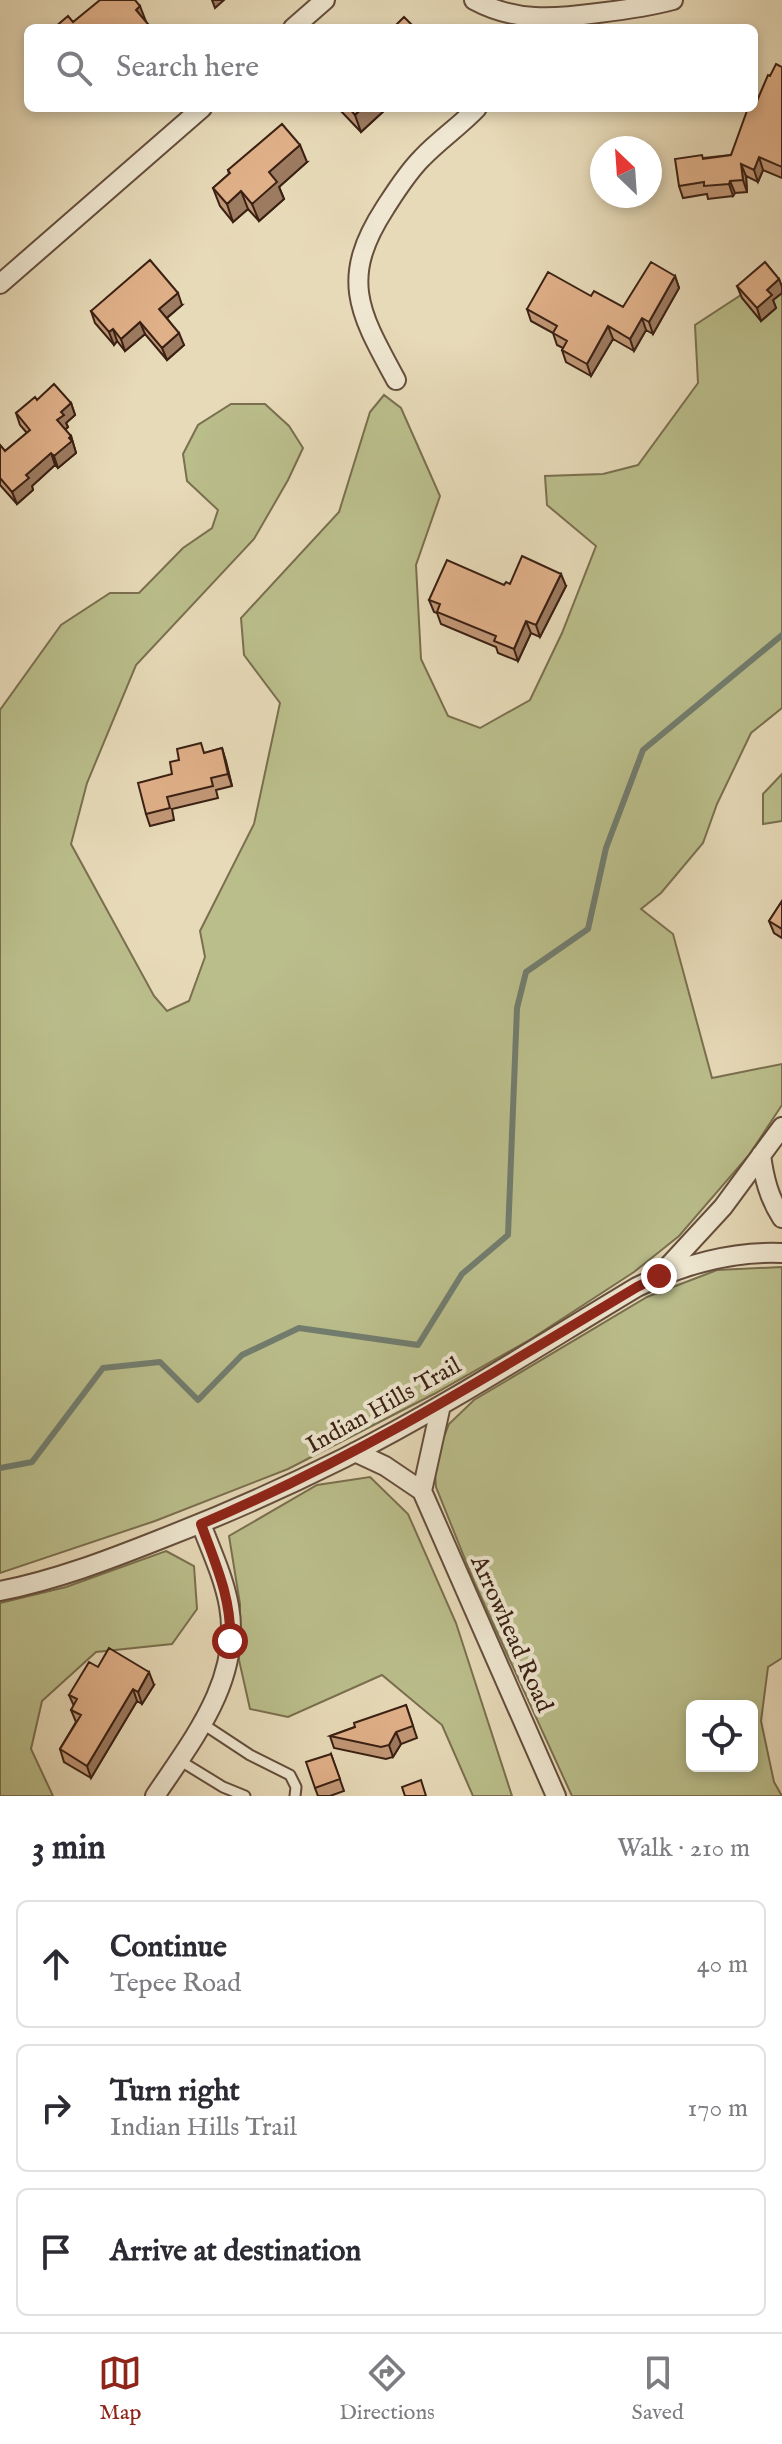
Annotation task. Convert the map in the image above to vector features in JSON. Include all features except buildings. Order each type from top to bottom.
[{"type":"street","points":[[298,24],[325,0]]},
{"type":"street","points":[[474,0],[512,22],[643,7],[673,0]]},
{"type":"street","points":[[0,284],[197,112]]},
{"type":"street","points":[[396,380],[376,344],[358,291],[363,247],[392,197],[422,158],[473,112]]},
{"type":"street","points":[[659,1276],[723,1207],[782,1127]]},
{"type":"street","points":[[761,1155],[765,1181],[782,1218]]},
{"type":"street","name":"Indian Hills Trail","points":[[0,1591],[99,1563],[201,1524],[355,1452],[441,1405],[659,1276],[747,1253],[782,1253]]},
{"type":"street","points":[[355,1452],[385,1466],[422,1491],[441,1405]]},
{"type":"street","name":"Arrowhead Road","points":[[422,1491],[556,1796]]},
{"type":"street","points":[[155,1796],[203,1724],[225,1675],[231,1622],[226,1592],[201,1524]]},
{"type":"lane","points":[[203,1724],[250,1755],[290,1775],[296,1787],[295,1796]]},
{"type":"lane","points":[[179,1760],[223,1787],[245,1796]]},
{"type":"green space","points":[[782,286],[782,708],[751,733],[717,804],[703,843],[661,893],[641,909],[673,934],[712,1078],[782,1064],[782,1105],[749,1155],[679,1236],[634,1272],[531,1339],[434,1394],[288,1469],[155,1521],[0,1573],[0,710],[61,625],[110,593],[139,593],[183,548],[212,528],[218,510],[187,481],[183,454],[198,425],[231,404],[265,404],[289,426],[303,448],[254,539],[136,665],[87,783],[71,844],[154,996],[167,1011],[189,1001],[205,957],[200,931],[254,824],[280,703],[244,655],[241,618],[339,512],[370,412],[384,395],[401,408],[440,496],[416,565],[421,659],[448,716],[480,728],[530,700],[562,633],[596,546],[547,505],[545,476],[603,474],[638,465],[698,383],[695,325],[741,295]]},
{"type":"green space","points":[[782,774],[782,821],[763,824],[763,794]]},
{"type":"green space","points":[[782,1267],[782,1658],[768,1667],[761,1721],[774,1782],[782,1796],[572,1796],[475,1584],[436,1487],[434,1462],[449,1424],[474,1400],[647,1297],[717,1270]]},
{"type":"green space","points":[[370,1477],[408,1514],[456,1623],[512,1796],[473,1796],[442,1725],[382,1675],[288,1717],[250,1709],[239,1660],[240,1604],[229,1536],[317,1485]]},
{"type":"green space","points":[[166,1551],[194,1566],[197,1609],[172,1644],[96,1652],[42,1701],[31,1749],[53,1796],[0,1796],[0,1603],[66,1587]]},
{"type":"waterway","points":[[0,1468],[32,1462],[103,1368],[160,1362],[198,1400],[242,1355],[299,1328],[418,1345],[462,1274],[508,1235],[517,1008],[526,972],[588,929],[606,848],[643,750],[782,635]]},
{"type":"route","points":[[230,1641],[231,1622],[226,1592],[201,1524],[355,1452],[441,1405],[659,1276]]}]
